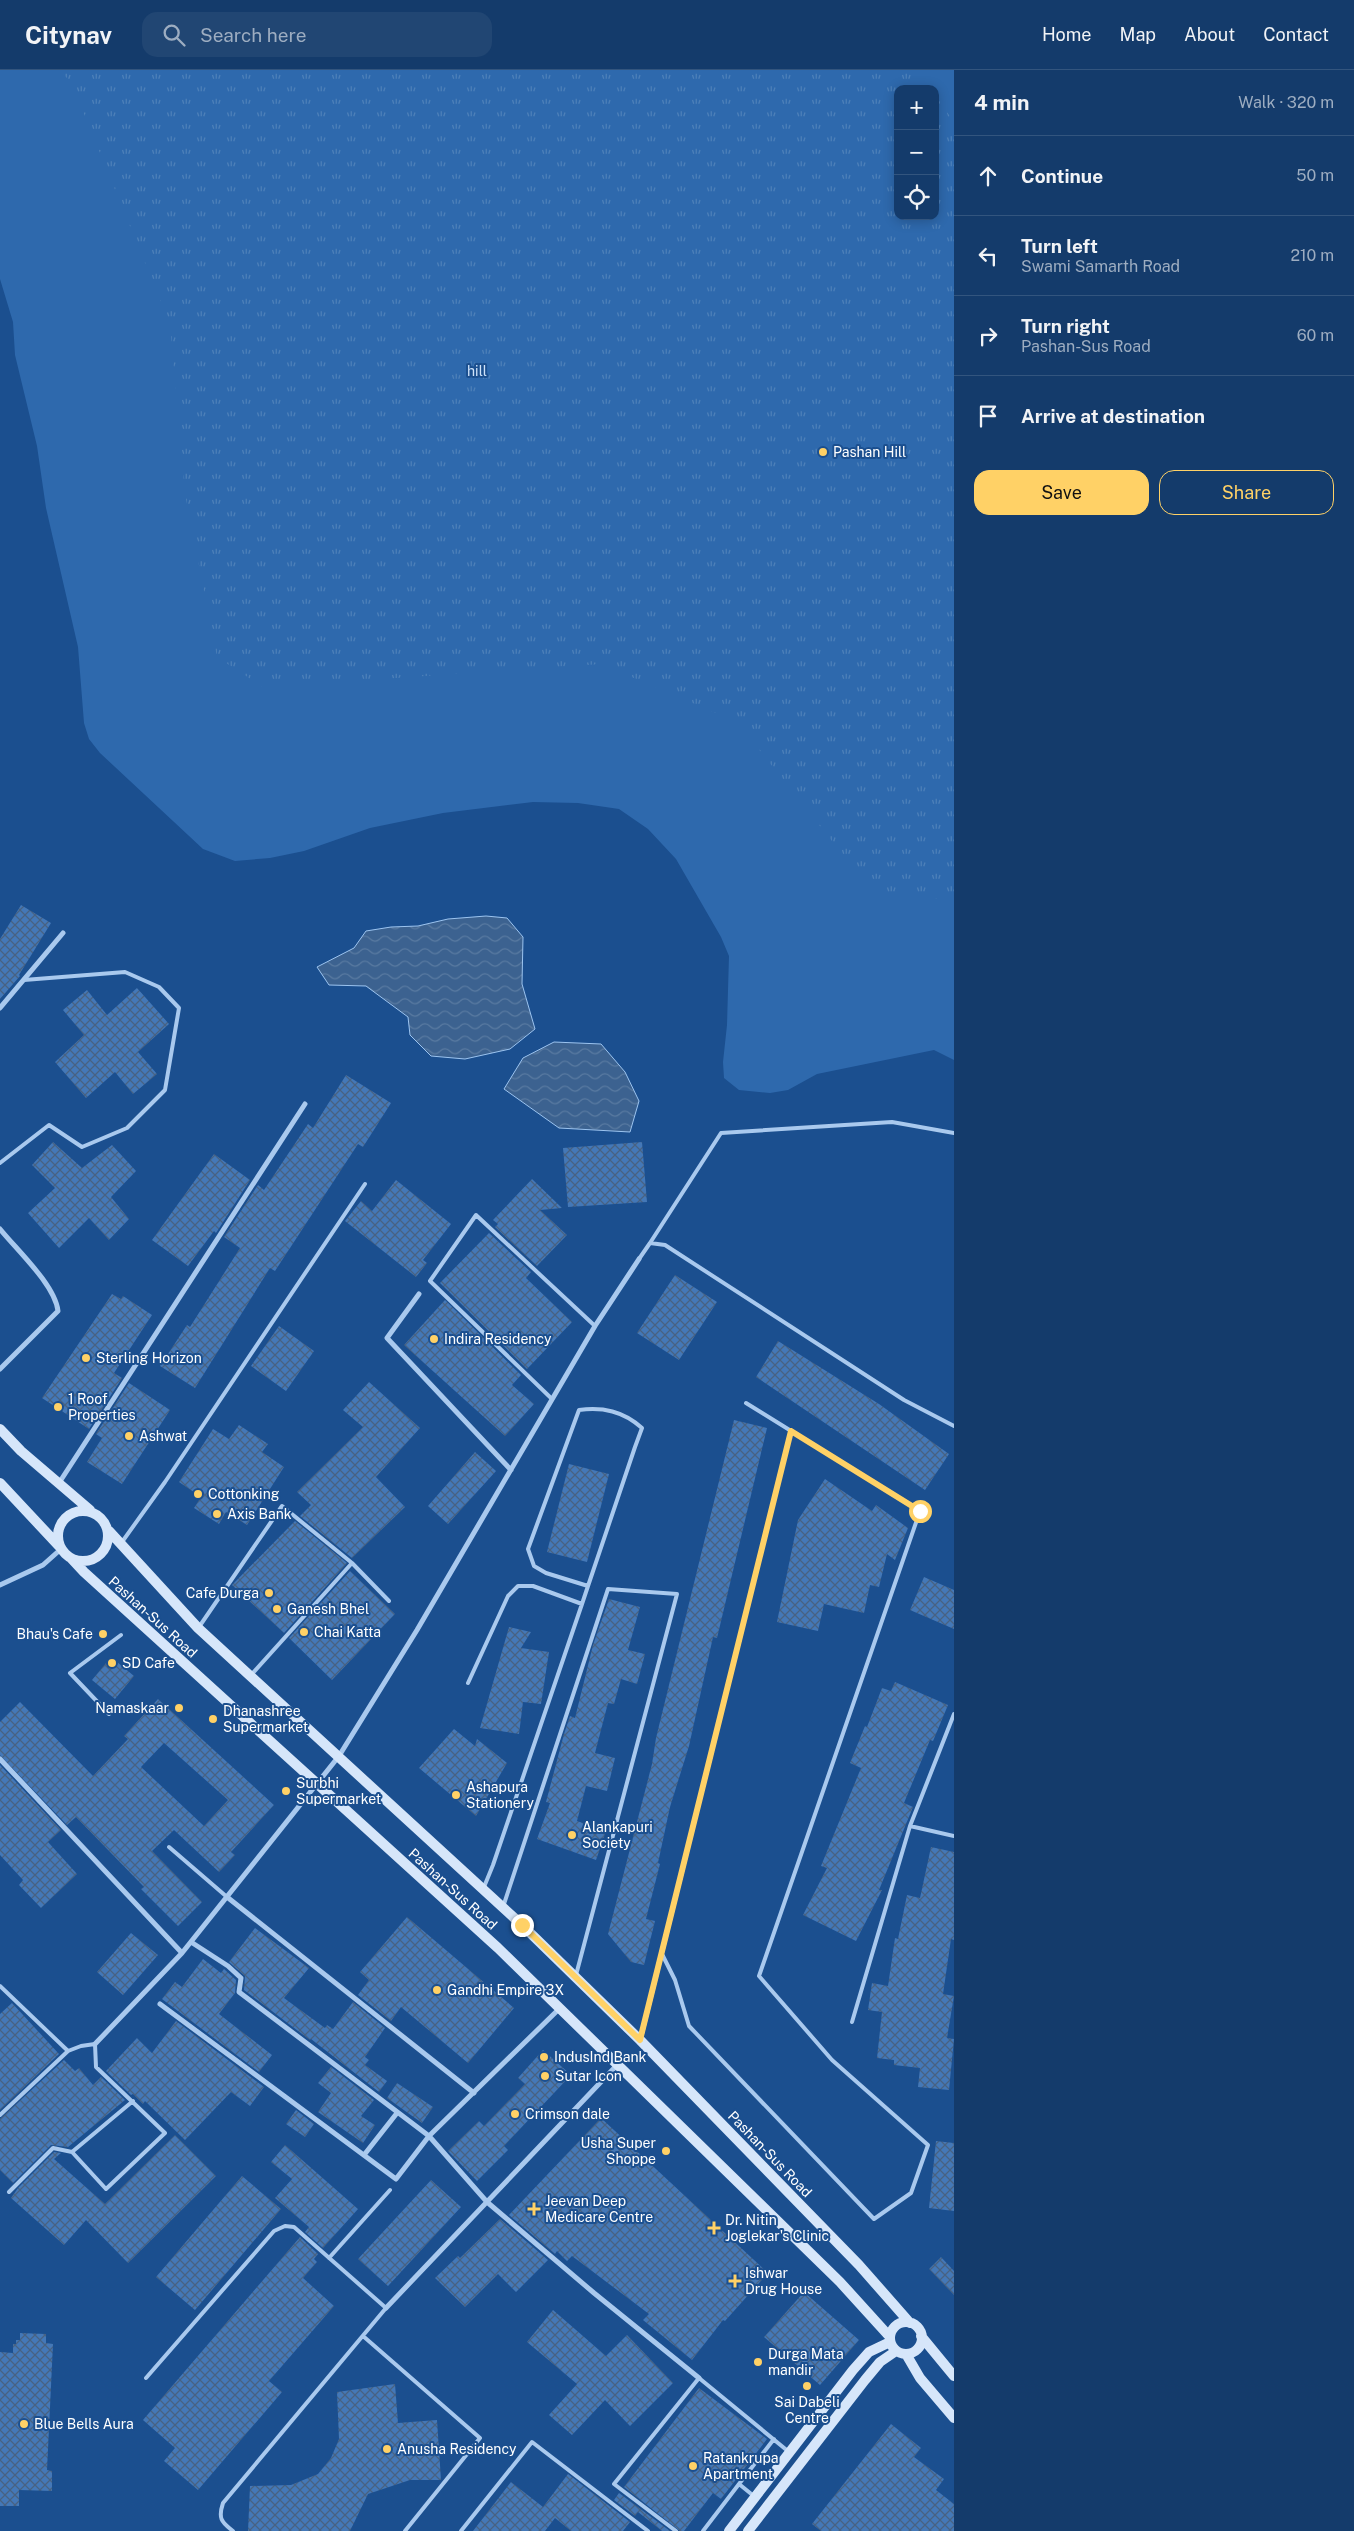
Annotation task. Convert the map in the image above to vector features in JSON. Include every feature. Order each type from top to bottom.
[{"type":"main road","points":[[0,1429],[59,1484],[102,1518],[109,1531],[108,1543],[103,1553],[94,1559],[83,1561],[71,1558],[0,1484]]},
{"type":"main road","points":[[61,1548],[58,1537],[59,1531],[67,1516],[78,1510],[90,1510]]},
{"type":"main road","name":"Pashan-Sus Road","points":[[109,1531],[198,1628],[339,1756],[483,1892],[503,1908],[640,2040],[859,2264],[910,2323]]},
{"type":"main road","name":"Pashan-Sus Road","points":[[71,1558],[316,1785],[498,1948],[618,2063],[840,2282],[892,2343]]},
{"type":"main road","points":[[748,2531],[880,2362],[892,2343],[895,2326],[910,2323],[918,2328],[921,2336],[954,2376]]},
{"type":"main road","points":[[906,2354],[919,2347],[921,2336]]},
{"type":"main road","points":[[892,2343],[906,2354],[920,2378],[954,2418]]},
{"type":"main road","points":[[729,2531],[853,2370],[869,2352],[892,2343]]},
{"type":"street","points":[[0,1008],[63,934]]},
{"type":"street","points":[[59,1484],[305,1104]]},
{"type":"street","points":[[0,1229],[49,1288],[57,1301],[58,1311],[1,1366]]},
{"type":"street","points":[[95,2044],[182,1953],[339,1756],[595,1326],[639,1259]]},
{"type":"street","points":[[419,1294],[387,1338],[511,1470]]},
{"type":"street","points":[[0,1585],[43,1565],[61,1548]]},
{"type":"street","points":[[0,1759],[182,1953]]},
{"type":"street","points":[[227,1897],[474,2093]]},
{"type":"street","points":[[191,1942],[228,1966],[241,1978],[239,1992],[429,2136],[487,2202],[594,2293],[700,2378]]},
{"type":"street","points":[[160,2004],[396,2179],[429,2136],[560,2008]]},
{"type":"street","points":[[386,2308],[618,2063]]},
{"type":"street","points":[[364,2155],[397,2113]]},
{"type":"lane","points":[[0,1163],[49,1125],[82,1147],[127,1128],[165,1090],[180,1008],[159,987],[125,972],[23,980]]},
{"type":"lane","points":[[639,1259],[721,1133],[892,1122],[954,1133]]},
{"type":"lane","points":[[120,1545],[364,1184]]},
{"type":"lane","points":[[552,1399],[430,1281],[476,1215],[595,1326]]},
{"type":"lane","points":[[650,1243],[665,1245],[904,1400],[954,1426]]},
{"type":"lane","points":[[662,1954],[675,1980],[689,2026],[874,2219],[911,2193],[928,2145],[832,2060],[759,1976],[920,1511],[746,1403]]},
{"type":"lane","points":[[483,1892],[582,1604],[642,1428],[634,1421],[613,1410],[594,1408],[579,1410],[528,1549],[534,1566],[546,1573],[588,1586]]},
{"type":"lane","points":[[640,2040],[791,1431]]},
{"type":"lane","points":[[198,1628],[282,1506],[352,1564],[389,1601]]},
{"type":"lane","points":[[250,1676],[352,1564]]},
{"type":"lane","points":[[468,1683],[508,1596],[518,1586],[533,1586],[582,1604]]},
{"type":"lane","points":[[503,1908],[608,1588],[677,1594],[575,1977]]},
{"type":"lane","points":[[109,1714],[70,1673],[121,1635]]},
{"type":"lane","points":[[852,2022],[910,1826],[954,1714]]},
{"type":"lane","points":[[910,1826],[954,1836]]},
{"type":"lane","points":[[169,1847],[227,1897]]},
{"type":"lane","points":[[0,1986],[68,2051]]},
{"type":"lane","points":[[0,2115],[68,2051],[81,2046],[95,2044],[96,2067],[165,2133],[106,2189],[72,2152],[53,2148],[9,2192]]},
{"type":"lane","points":[[72,2152],[133,2101]]},
{"type":"lane","points":[[329,2258],[390,2190]]},
{"type":"lane","points":[[146,2378],[274,2231],[285,2226],[294,2227],[386,2308],[223,2503],[220,2514],[222,2522],[233,2531]]},
{"type":"lane","points":[[363,2336],[480,2438],[405,2531]]},
{"type":"lane","points":[[676,2531],[614,2484],[700,2378],[789,2452]]},
{"type":"lane","points":[[703,2531],[774,2439]]},
{"type":"lane","points":[[462,2531],[532,2442],[648,2531]]},
{"type":"lane","points":[[739,2484],[755,2497]]},
{"type":"green space","name":"hill","points":[[0,70],[954,70],[954,1060],[934,1050],[817,1074],[788,1090],[770,1093],[739,1090],[724,1078],[723,1062],[727,1025],[729,956],[721,937],[676,859],[648,829],[619,809],[578,803],[533,802],[443,813],[370,828],[304,851],[270,858],[235,861],[203,849],[100,753],[89,739],[84,723],[78,647],[46,508],[37,446],[15,355],[13,322],[0,279]]},
{"type":"green space","name":"hill","points":[[59,70],[917,70],[928,85],[894,85],[894,220],[939,220],[939,101],[954,122],[954,900],[875,895],[737,722],[601,664],[263,687],[217,657],[185,494],[170,324],[71,82]]},
{"type":"water","points":[[486,916],[507,918],[523,937],[522,984],[535,1029],[510,1049],[465,1059],[431,1056],[410,1035],[408,1017],[366,986],[329,985],[317,967],[354,948],[366,931],[391,927],[418,926],[448,919]]},
{"type":"water","points":[[554,1042],[601,1044],[625,1072],[639,1101],[630,1132],[559,1128],[504,1089],[523,1058]]},
{"type":"building","points":[[21,905],[51,923],[20,976],[0,999],[0,939]]},
{"type":"building","points":[[137,988],[169,1024],[138,1052],[157,1074],[133,1094],[115,1072],[86,1098],[55,1062],[84,1035],[63,1010],[87,990],[107,1015]]},
{"type":"building","points":[[346,1075],[391,1103],[363,1147],[358,1144],[275,1271],[270,1268],[195,1388],[160,1366],[187,1325],[190,1327],[240,1248],[224,1237],[258,1185],[264,1190],[308,1124],[313,1128]]},
{"type":"building","points":[[53,1142],[82,1168],[112,1145],[136,1171],[111,1197],[129,1219],[109,1240],[89,1218],[59,1248],[28,1213],[55,1188],[32,1165]]},
{"type":"building","points":[[642,1142],[647,1202],[568,1207],[563,1148]]},
{"type":"building","points":[[214,1154],[250,1180],[216,1233],[214,1231],[188,1266],[152,1240]]},
{"type":"building","points":[[532,1179],[562,1208],[540,1210],[567,1235],[537,1266],[495,1227],[498,1224],[493,1220]]},
{"type":"building","points":[[396,1180],[451,1224],[423,1260],[427,1263],[416,1277],[345,1221],[361,1201],[372,1211]]},
{"type":"building","points":[[489,1233],[531,1272],[526,1278],[572,1322],[527,1369],[440,1283]]},
{"type":"building","points":[[675,1275],[717,1302],[679,1360],[637,1333]]},
{"type":"building","name":"Sterling Horizon","points":[[112,1294],[121,1299],[123,1296],[152,1315],[114,1373],[122,1378],[89,1429],[42,1398]]},
{"type":"building","points":[[445,1300],[521,1375],[512,1385],[534,1404],[505,1436],[404,1345]]},
{"type":"building","points":[[279,1326],[314,1351],[286,1391],[251,1366]]},
{"type":"building","points":[[778,1341],[879,1404],[949,1454],[925,1490],[756,1377]]},
{"type":"building","points":[[369,1382],[420,1428],[376,1477],[405,1507],[352,1558],[300,1516],[311,1505],[297,1492],[363,1427],[343,1410]]},
{"type":"building","name":"Ashwat","points":[[129,1383],[170,1410],[122,1484],[87,1462],[102,1438],[96,1434]]},
{"type":"building","points":[[734,1420],[767,1428],[717,1638],[713,1637],[689,1746],[670,1807],[658,1863],[660,1864],[646,1919],[655,1921],[644,1965],[631,1962],[608,1934],[652,1764],[656,1738]]},
{"type":"building","points":[[239,1425],[268,1444],[262,1452],[284,1467],[247,1525],[226,1512],[219,1524],[194,1508],[201,1497],[179,1482],[213,1429],[229,1439]]},
{"type":"building","points":[[475,1452],[496,1471],[448,1524],[428,1506]]},
{"type":"building","points":[[569,1464],[609,1474],[587,1562],[547,1552]]},
{"type":"building","points":[[825,1479],[872,1511],[876,1505],[908,1528],[895,1560],[887,1554],[879,1587],[870,1585],[864,1613],[824,1604],[818,1631],[777,1622],[798,1520]]},
{"type":"building","points":[[295,1521],[347,1563],[284,1633],[232,1585]]},
{"type":"building","points":[[350,1571],[395,1614],[332,1680],[289,1638]]},
{"type":"building","points":[[924,1577],[954,1590],[954,1629],[910,1610]]},
{"type":"building","points":[[609,1599],[640,1607],[628,1650],[645,1654],[637,1684],[621,1679],[614,1704],[608,1703],[595,1753],[615,1758],[607,1791],[586,1786],[577,1821],[606,1831],[596,1860],[537,1839],[550,1803],[546,1802],[564,1734],[570,1716],[575,1718],[593,1645]]},
{"type":"building","points":[[509,1627],[531,1632],[521,1648],[549,1652],[541,1704],[523,1702],[519,1734],[480,1728]]},
{"type":"building","points":[[111,1657],[134,1676],[115,1699],[92,1680]]},
{"type":"building","points":[[895,1682],[948,1705],[933,1741],[930,1740],[904,1803],[913,1807],[879,1890],[882,1890],[856,1941],[803,1915],[827,1868],[821,1866],[861,1768],[850,1763],[865,1726],[867,1727],[882,1688],[891,1691]]},
{"type":"building","points":[[158,1699],[274,1805],[231,1852],[235,1855],[219,1872],[174,1830],[152,1851],[202,1902],[178,1926],[141,1889],[144,1887],[76,1817],[67,1825],[0,1755],[0,1722],[20,1702],[93,1776],[128,1739],[124,1736]],"holes":[[[164,1743],[228,1800],[204,1826],[141,1767]]]},
{"type":"building","points":[[454,1729],[475,1746],[477,1739],[507,1763],[476,1816],[419,1768]]},
{"type":"building","points":[[0,1765],[61,1830],[48,1842],[77,1874],[41,1908],[19,1885],[23,1880],[0,1855]]},
{"type":"building","points":[[931,1847],[954,1852],[954,1940],[951,1939],[943,1994],[954,1996],[947,2038],[954,2039],[949,2090],[918,2087],[920,2068],[894,2065],[894,2060],[877,2058],[882,2012],[868,2010],[872,1983],[888,1986],[895,1938],[898,1939],[907,1895],[920,1898]]},
{"type":"building","name":"Gandhi Empire 3X","points":[[407,1917],[514,2008],[468,2063],[401,2007],[391,2021],[358,1995],[369,1980],[360,1972]]},
{"type":"building","points":[[255,1928],[309,1968],[284,1998],[325,2028],[327,2025],[333,2029],[353,2002],[385,2028],[365,2057],[369,2060],[365,2065],[387,2081],[379,2092],[244,1990],[245,1976],[229,1962]]},
{"type":"building","points":[[131,1933],[158,1955],[123,1995],[97,1972]]},
{"type":"building","points":[[203,1959],[221,1973],[224,1969],[236,1980],[235,1993],[219,2014],[272,2055],[259,2072],[162,1999],[175,1982],[182,1987]]},
{"type":"building","points":[[12,2003],[59,2054],[0,2110],[0,2014]]},
{"type":"building","points":[[176,2021],[264,2087],[250,2106],[231,2092],[185,2140],[145,2101],[143,2104],[133,2094],[131,2095],[106,2071],[137,2038],[152,2053]]},
{"type":"building","points":[[543,2050],[571,2075],[504,2146],[508,2150],[477,2181],[448,2151],[479,2121],[484,2126],[525,2084],[518,2078]]},
{"type":"building","points":[[64,2060],[75,2071],[79,2068],[93,2085],[101,2077],[125,2100],[68,2147],[51,2145],[13,2183],[0,2170],[0,2119]]},
{"type":"building","points":[[331,2067],[374,2100],[361,2116],[375,2125],[363,2143],[318,2112],[331,2093],[318,2083]]},
{"type":"building","points":[[397,2083],[433,2107],[422,2123],[387,2098]]},
{"type":"building","points":[[296,2110],[314,2124],[305,2137],[286,2124]]},
{"type":"building","points":[[601,2118],[768,2273],[725,2321],[723,2320],[692,2360],[643,2320],[649,2314],[572,2256],[567,2261],[557,2251],[555,2254],[509,2215]]},
{"type":"building","points":[[175,2135],[216,2176],[128,2263],[86,2220],[64,2245],[11,2198],[18,2188],[54,2152],[61,2153],[54,2159],[105,2204]]},
{"type":"building","points":[[936,2141],[954,2143],[954,2211],[929,2208]]},
{"type":"building","points":[[285,2145],[358,2209],[323,2248],[305,2232],[309,2227],[275,2198],[292,2179],[271,2162]]},
{"type":"building","points":[[242,2176],[281,2209],[195,2310],[156,2277]]},
{"type":"building","points":[[431,2180],[461,2207],[388,2286],[358,2259]]},
{"type":"building","points":[[500,2219],[548,2260],[516,2292],[498,2274],[465,2307],[435,2278],[458,2256],[460,2258]]},
{"type":"building","points":[[300,2237],[318,2254],[314,2259],[317,2262],[303,2278],[334,2306],[269,2381],[282,2392],[198,2490],[164,2461],[175,2448],[143,2420]]},
{"type":"building","points":[[941,2257],[954,2271],[954,2295],[929,2269]]},
{"type":"building","points":[[804,2292],[859,2340],[820,2385],[764,2337]]},
{"type":"building","points":[[553,2310],[606,2356],[627,2335],[673,2383],[630,2426],[605,2400],[572,2435],[549,2415],[577,2384],[527,2342]]},
{"type":"building","name":"Blue Bells Aura","points":[[20,2333],[46,2334],[46,2343],[53,2344],[47,2470],[52,2471],[52,2491],[19,2490],[19,2506],[0,2506],[0,2352],[13,2353],[13,2344],[16,2344],[16,2340],[20,2340]]},
{"type":"building","name":"Anusha Residency","points":[[395,2384],[398,2423],[437,2420],[441,2480],[410,2480],[368,2494],[350,2531],[248,2531],[250,2486],[291,2485],[318,2474],[331,2458],[339,2439],[337,2392]]},
{"type":"building","name":"Ratankrupa Apartment","points":[[699,2388],[767,2439],[721,2499],[713,2493],[684,2531],[680,2531],[624,2487]]},
{"type":"building","points":[[891,2424],[921,2448],[914,2457],[944,2479],[936,2490],[954,2504],[954,2531],[821,2531],[812,2524]]},
{"type":"building","points":[[568,2474],[630,2522],[623,2531],[571,2531],[555,2518],[545,2531],[473,2531],[511,2482],[543,2507]]},
{"type":"building","points":[[619,2493],[670,2531],[662,2531],[638,2512],[635,2516],[614,2500]]},
{"type":"place","name":"Pashan Hill","points":[[823,452]]},
{"type":"place","name":"Indira Residency","points":[[434,1339]]},
{"type":"place","name":"Sterling Horizon","points":[[86,1358]]},
{"type":"place","name":"1 Roof Properties","points":[[58,1407]]},
{"type":"place","name":"Ashwat","points":[[129,1436]]},
{"type":"place","name":"Cottonking","points":[[198,1494]]},
{"type":"place","name":"Axis Bank","points":[[217,1514]]},
{"type":"place","name":"Cafe Durga","points":[[269,1593]]},
{"type":"place","name":"Ganesh Bhel","points":[[277,1609]]},
{"type":"place","name":"Chai Katta","points":[[304,1632]]},
{"type":"place","name":"Bhau's Cafe","points":[[103,1634]]},
{"type":"place","name":"SD Cafe","points":[[112,1663]]},
{"type":"place","name":"Namaskaar","points":[[179,1708]]},
{"type":"place","name":"Dhanashree Supermarket","points":[[213,1719]]},
{"type":"place","name":"Surbhi Supermarket","points":[[286,1791]]},
{"type":"place","name":"Ashapura Stationery","points":[[456,1795]]},
{"type":"place","name":"Alankapuri Society","points":[[572,1835]]},
{"type":"place","name":"Gandhi Empire 3X","points":[[437,1990]]},
{"type":"place","name":"IndusInd Bank","points":[[544,2057]]},
{"type":"place","name":"Sutar Icon","points":[[545,2076]]},
{"type":"place","name":"Crimson dale","points":[[515,2114]]},
{"type":"place","name":"Usha Super Shoppe","points":[[666,2151]]},
{"type":"place","name":"Jeevan Deep Medicare Centre","points":[[534,2209]]},
{"type":"place","name":"Dr. Nitin Joglekar's Clinic","points":[[714,2228]]},
{"type":"place","name":"Ishwar Drug House","points":[[735,2281]]},
{"type":"place","name":"Durga Mata mandir","points":[[758,2362]]},
{"type":"place","name":"Sai Dabeli Centre","points":[[807,2386]]},
{"type":"place","name":"Blue Bells Aura","points":[[24,2424]]},
{"type":"place","name":"Anusha Residency","points":[[387,2449]]},
{"type":"place","name":"Ratankrupa Apartment","points":[[693,2466]]},
{"type":"route","points":[[522,1925],[640,2040],[791,1431],[920,1511]]}]
